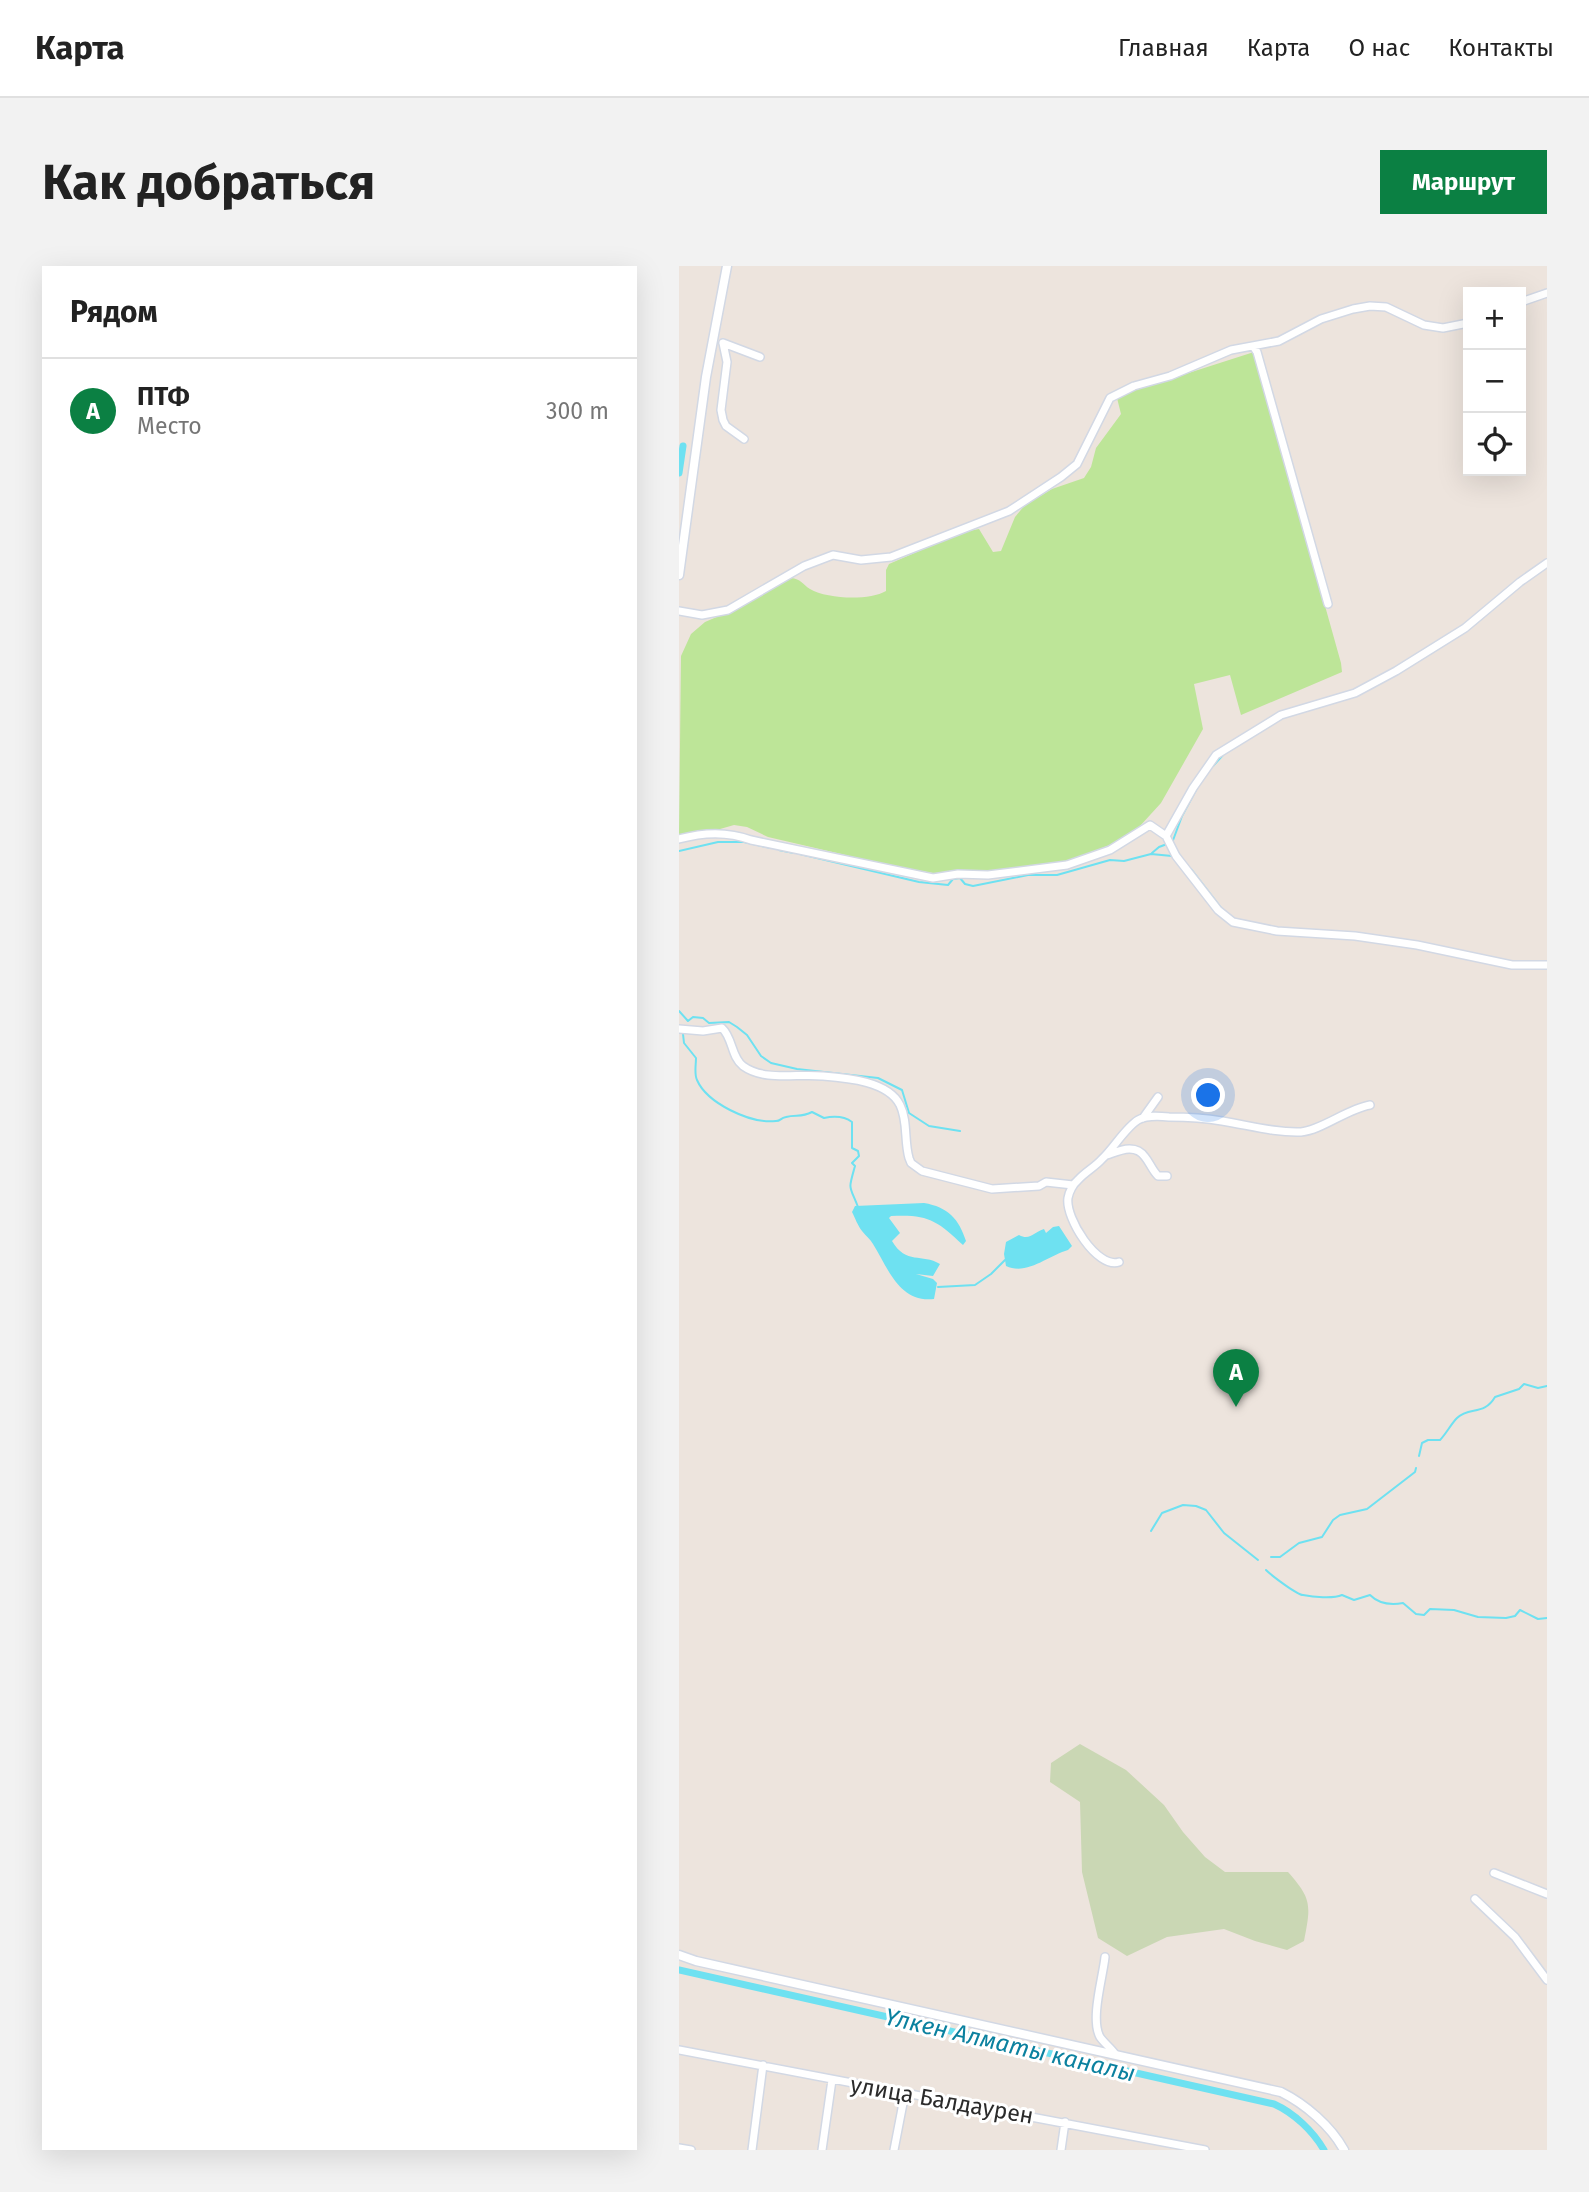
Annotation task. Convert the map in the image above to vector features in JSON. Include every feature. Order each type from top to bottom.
[{"type":"street","points":[[679,575],[713,339],[727,266]]},
{"type":"street","points":[[1526,300],[1547,293]]},
{"type":"street","points":[[679,611],[702,615],[728,610],[804,566],[833,555],[870,560],[891,557],[996,516],[1025,501],[1077,464],[1104,408],[1115,394],[1134,386],[1170,376],[1231,351],[1279,341],[1321,318],[1370,306],[1386,307],[1409,319],[1434,327],[1463,324]]},
{"type":"street","points":[[713,339],[760,358]]},
{"type":"street","points":[[723,343],[727,362],[721,410],[723,420],[726,426],[744,439]]},
{"type":"street","points":[[1253,346],[1278,424],[1328,604]]},
{"type":"street","points":[[1166,836],[1193,788],[1216,755],[1281,715],[1355,693],[1396,671],[1465,628],[1547,563]]},
{"type":"street","points":[[679,839],[700,834],[734,834],[751,840],[933,878],[958,874],[988,875],[1067,864],[1110,850],[1150,825],[1166,836],[1176,856],[1218,910],[1233,922],[1277,931],[1355,936],[1512,965],[1547,965]]},
{"type":"street","points":[[679,1029],[693,1031],[722,1028],[740,1063],[764,1074],[822,1076],[883,1088],[900,1104],[909,1158],[911,1163],[922,1171],[992,1189],[1039,1186],[1046,1182],[1073,1185]]},
{"type":"street","points":[[1143,1118],[1158,1097]]},
{"type":"street","points":[[1119,1262],[1114,1264],[1104,1261],[1073,1223],[1068,1198],[1073,1185],[1106,1155],[1134,1123],[1143,1118],[1166,1116],[1218,1120],[1300,1132],[1370,1105]]},
{"type":"street","points":[[1106,1155],[1132,1149],[1144,1155],[1158,1176],[1167,1176]]},
{"type":"street","points":[[1494,1873],[1547,1894]]},
{"type":"street","points":[[1475,1899],[1515,1937],[1547,1980]]},
{"type":"street","points":[[679,1955],[695,1961],[1281,2092],[1318,2118],[1344,2150]]},
{"type":"street","points":[[1105,1957],[1097,2006],[1098,2028],[1100,2037],[1115,2054]]},
{"type":"street","name":"улица Балдаурен","points":[[679,2050],[1205,2150]]},
{"type":"street","points":[[752,2150],[763,2066]]},
{"type":"street","points":[[822,2150],[832,2080]]},
{"type":"street","points":[[894,2150],[905,2093]]},
{"type":"street","points":[[1061,2150],[1065,2122]]},
{"type":"street","points":[[681,2149],[691,2150]]},
{"type":"green space","points":[[1254,352],[1342,672],[1241,715],[1230,675],[1194,684],[1203,729],[1161,803],[1140,826],[1115,843],[1068,861],[1004,870],[933,873],[768,837],[747,827],[734,825],[713,831],[679,835],[681,656],[691,634],[705,622],[791,578],[827,595],[848,598],[879,594],[886,591],[886,570],[889,564],[963,532],[979,529],[993,552],[1001,551],[1015,517],[1025,505],[1052,489],[1084,478],[1091,467],[1096,448],[1121,414],[1117,398],[1120,395]]},
{"type":"green space","points":[[1080,1744],[1126,1770],[1164,1805],[1205,1857],[1225,1872],[1288,1872],[1302,1889],[1308,1903],[1304,1941],[1287,1950],[1224,1929],[1167,1937],[1127,1956],[1098,1938],[1082,1872],[1080,1802],[1050,1782],[1051,1763]]},
{"type":"water","points":[[924,1203],[951,1215],[960,1226],[966,1241],[963,1245],[931,1220],[914,1216],[889,1218],[900,1233],[892,1241],[897,1248],[909,1256],[940,1264],[933,1276],[916,1274],[933,1279],[937,1283],[934,1299],[922,1299],[903,1290],[852,1212],[855,1206]]},
{"type":"water","points":[[1059,1226],[1072,1246],[1068,1250],[1030,1267],[1006,1266],[1006,1242],[1019,1235],[1029,1237],[1044,1229],[1046,1233]]},
{"type":"waterway","name":"Үлкен Алматы каналы","points":[[679,473],[683,446]]},
{"type":"waterway","points":[[1475,624],[1497,605]]},
{"type":"waterway","points":[[1213,766],[1223,755]]},
{"type":"waterway","points":[[1172,843],[1197,788]]},
{"type":"waterway","points":[[679,851],[718,842],[744,842],[771,848]]},
{"type":"waterway","points":[[1152,853],[1167,844]]},
{"type":"waterway","points":[[779,850],[794,853]]},
{"type":"waterway","points":[[800,854],[919,882],[948,885],[953,879],[960,878],[965,884],[973,886],[1028,875],[1057,875],[1110,860],[1124,861],[1151,854],[1172,856]]},
{"type":"waterway","points":[[1191,869],[1222,909]]},
{"type":"waterway","points":[[679,1011],[688,1021],[693,1017],[703,1018],[709,1023],[729,1022],[747,1035],[761,1056],[771,1063],[797,1069],[878,1078],[902,1090],[909,1113],[929,1126],[960,1131]]},
{"type":"waterway","points":[[683,1034],[684,1043],[696,1058],[696,1078],[702,1088],[710,1097],[731,1110],[766,1121],[778,1121],[784,1117],[812,1112],[824,1118],[839,1117],[852,1122],[852,1148],[858,1151],[859,1156],[852,1163],[855,1166],[851,1187],[858,1207]]},
{"type":"waterway","points":[[938,1287],[975,1285],[1005,1260]]},
{"type":"waterway","points":[[1419,1456],[1422,1443],[1440,1440],[1462,1414],[1486,1407],[1495,1397],[1519,1389],[1524,1384],[1538,1388],[1547,1386]]},
{"type":"waterway","points":[[1271,1557],[1280,1557],[1299,1543],[1322,1537],[1333,1520],[1340,1515],[1367,1509],[1415,1472],[1416,1468]]},
{"type":"waterway","points":[[1151,1531],[1162,1513],[1183,1505],[1196,1506],[1206,1510],[1224,1533],[1258,1560]]},
{"type":"waterway","points":[[1266,1570],[1295,1592],[1307,1596],[1342,1595],[1354,1600],[1370,1595],[1386,1603],[1403,1603],[1416,1614],[1424,1615],[1430,1609],[1454,1610],[1478,1617],[1506,1618],[1515,1616],[1520,1610],[1538,1619],[1547,1618]]},
{"type":"waterway","name":"Үлкен Алматы каналы","points":[[679,1970],[1274,2104],[1302,2123],[1324,2150]]},
{"type":"place","name":"ПТФ","points":[[1236,1407]]}]
